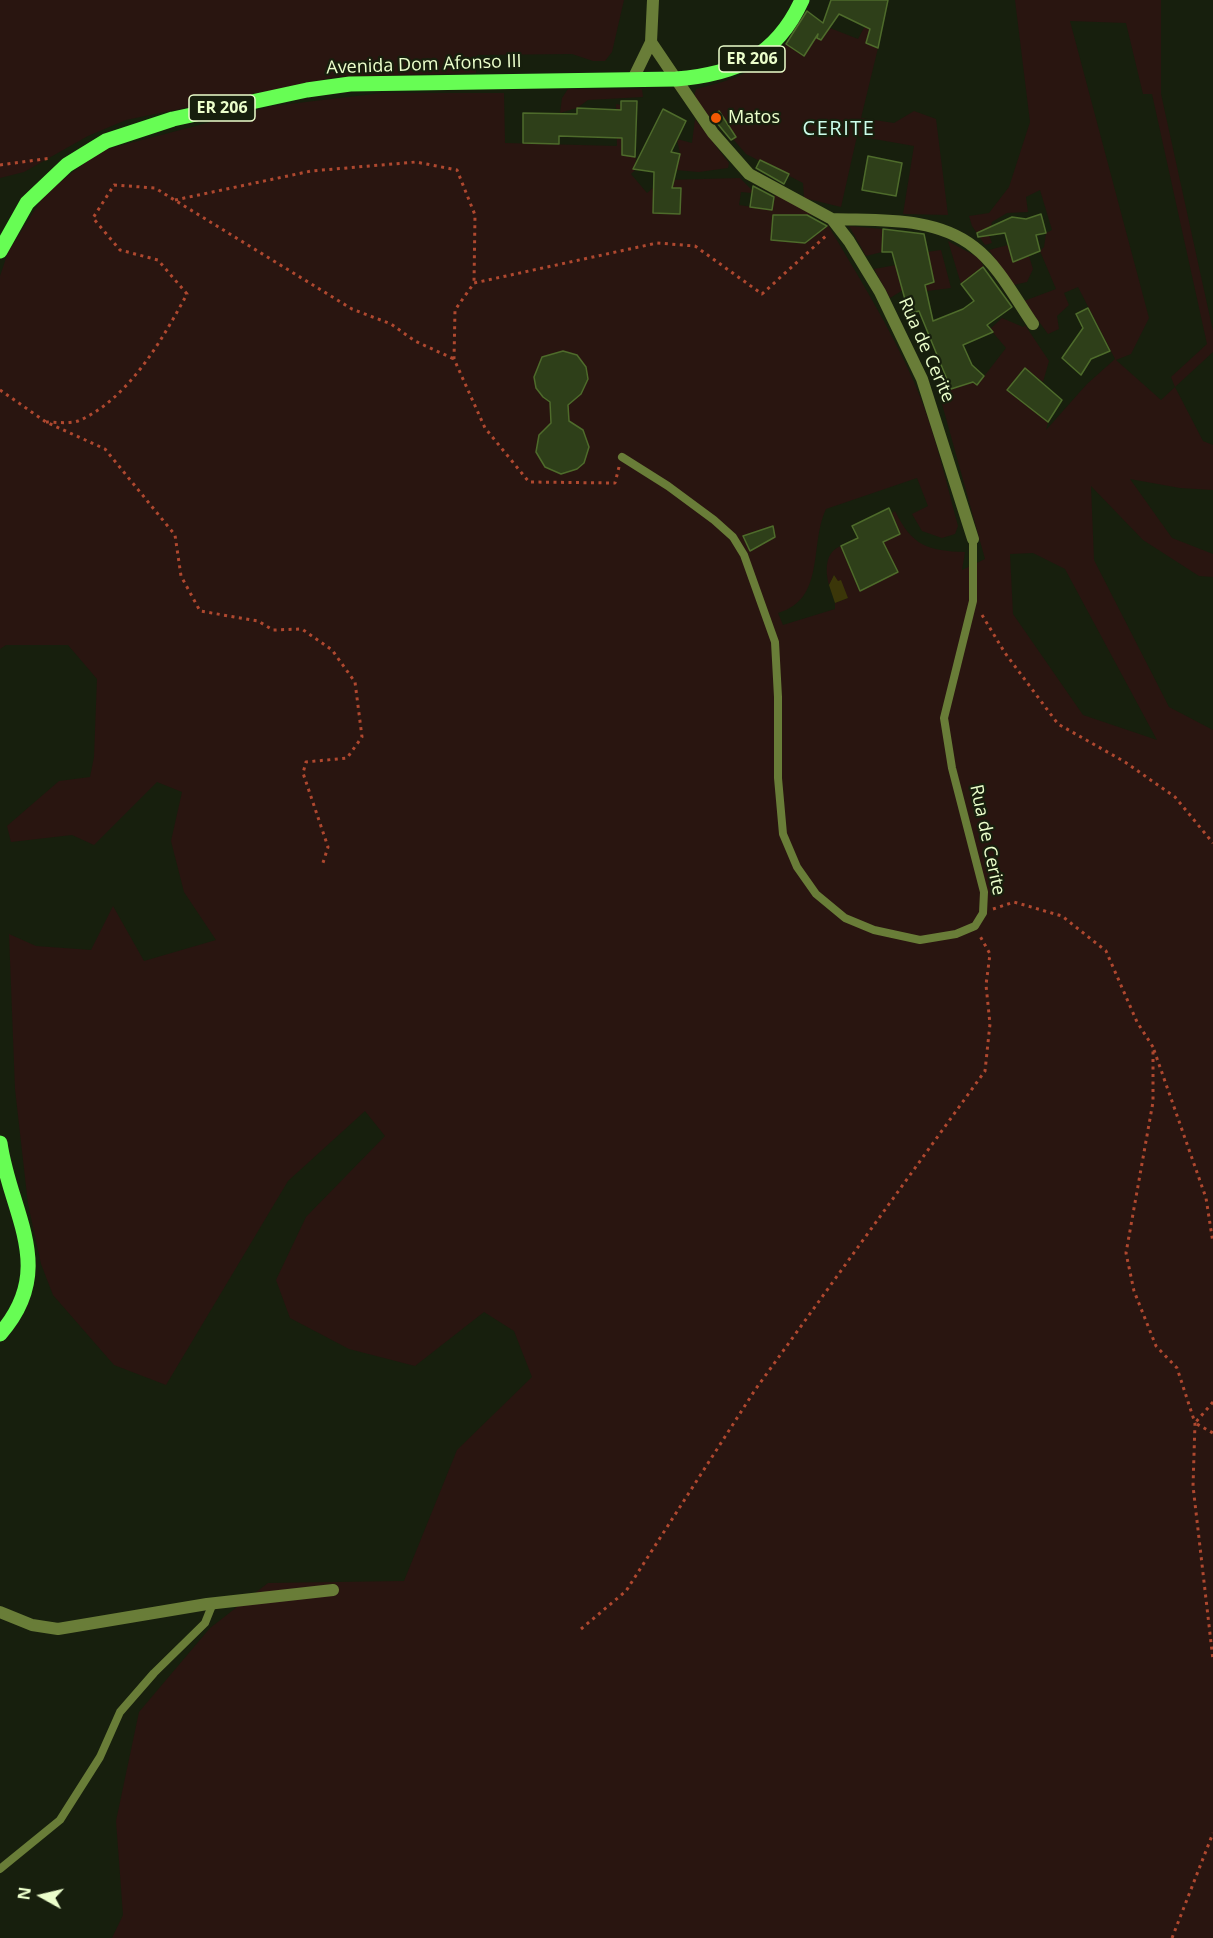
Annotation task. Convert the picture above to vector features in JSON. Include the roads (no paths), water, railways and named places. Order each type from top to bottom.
[{"type":"main road","name":"Avenida Dom Afonso III","points":[[0,252],[27,203],[67,165],[106,141],[173,119],[285,94],[350,84],[676,79],[726,70],[755,58],[782,35],[802,0]]},
{"type":"main road","points":[[0,1143],[25,1240],[29,1269],[22,1299],[0,1334]]},
{"type":"street","points":[[633,79],[651,42],[653,0]]},
{"type":"street","name":"Rua de Cerite","points":[[651,42],[713,133],[748,174],[834,223],[849,241],[880,292],[922,379],[972,539]]},
{"type":"street","name":"Rua de Cerite","points":[[834,223],[897,221],[929,226],[956,235],[975,248],[996,270],[1033,324]]},
{"type":"street","points":[[0,1612],[32,1625],[58,1629],[213,1604],[333,1590]]},
{"type":"lane","name":"Rua de Cerite","points":[[622,457],[668,486],[714,520],[733,537],[744,555],[775,642],[778,778],[783,834],[797,867],[816,894],[845,918],[874,930],[920,940],[956,934],[975,926],[983,913],[984,892],[952,768],[944,718],[973,601],[972,539]]},
{"type":"lane","points":[[0,1869],[60,1820],[99,1757],[120,1712],[153,1673],[205,1623],[213,1604]]},
{"type":"place","name":"Matos","points":[[716,118]]},
{"type":"district","name":"CERITE","points":[[839,129]]}]
